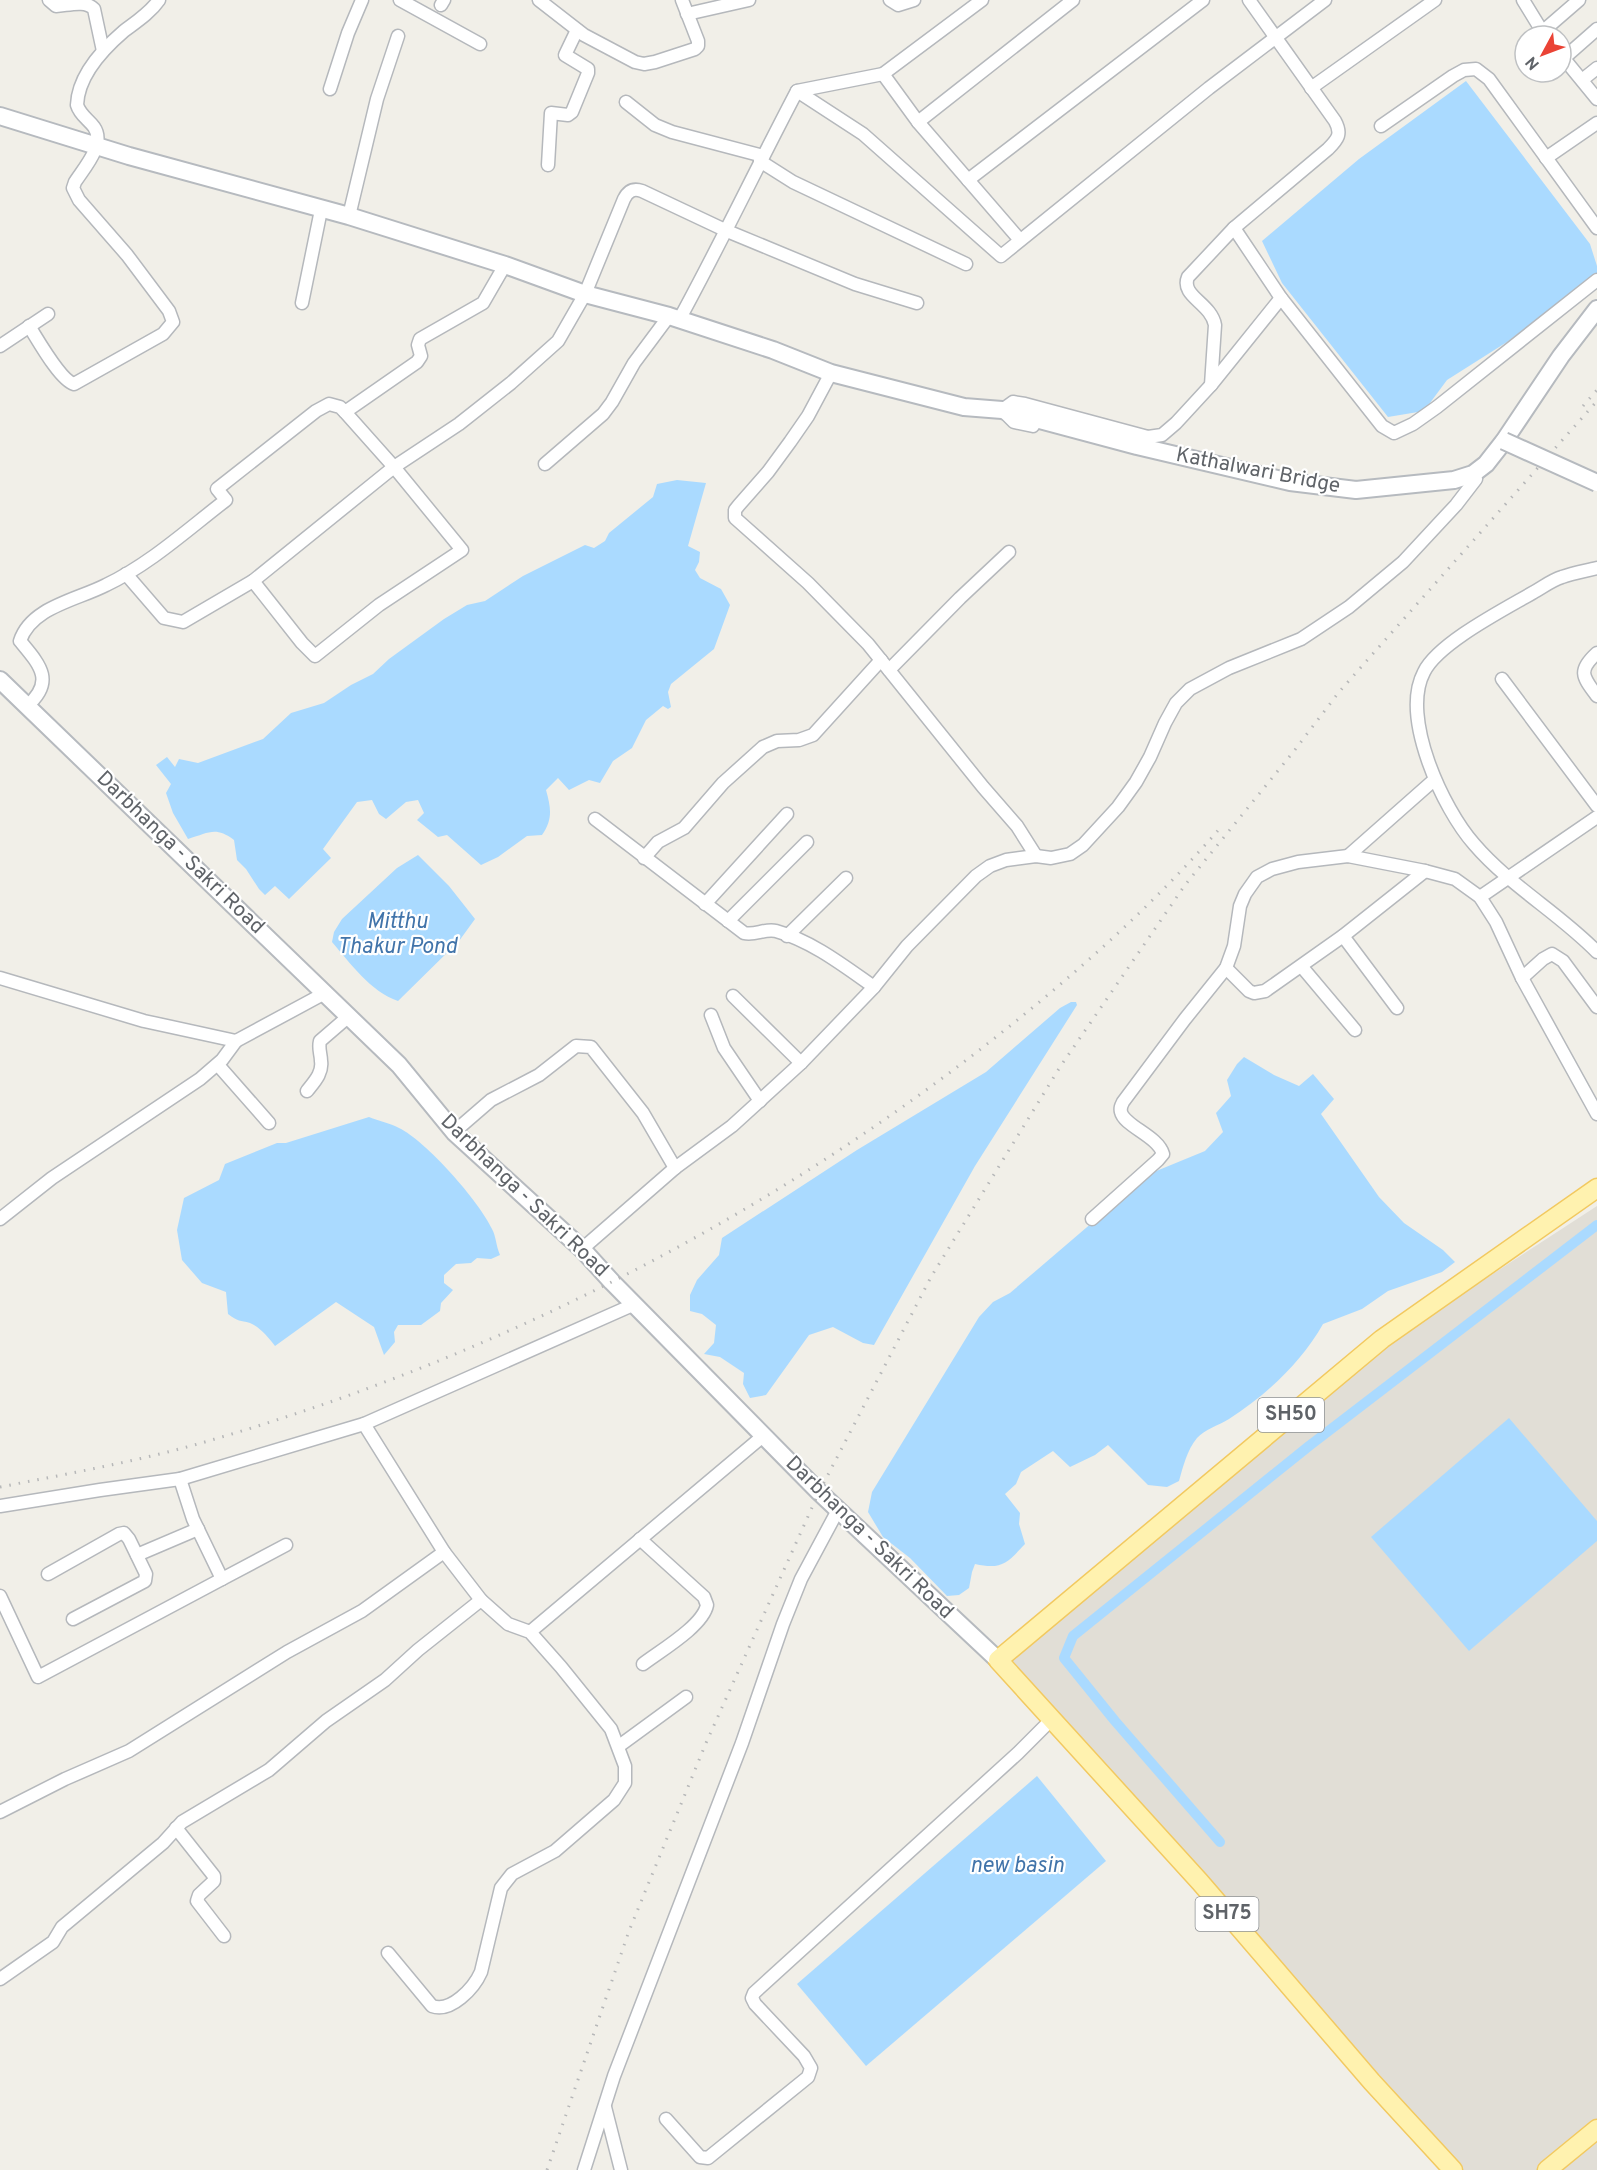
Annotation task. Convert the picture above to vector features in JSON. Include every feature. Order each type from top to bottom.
[{"type":"main road","name":"Kathalwari Bridge","points":[[0,116],[241,189],[349,216],[585,294],[674,318],[773,350],[831,373],[964,407],[1002,410],[1137,446],[1290,482],[1356,490],[1465,477],[1486,464],[1561,356],[1597,309]]},
{"type":"main road","points":[[1504,441],[1597,483]]},
{"type":"main road","name":"Darbhanga - Sakri Road","points":[[0,680],[326,993],[399,1065],[454,1132],[582,1249],[838,1510],[998,1660]]},
{"type":"main road","name":"SH50","points":[[998,1660],[1382,1339],[1597,1188]]},
{"type":"main road","name":"SH75","points":[[998,1660],[1200,1882],[1372,2082],[1453,2170]]},
{"type":"main road","points":[[1547,2170],[1597,2129]]},
{"type":"street","points":[[49,0],[56,6],[80,0],[88,1],[94,9],[103,51]]},
{"type":"street","points":[[29,326],[63,376],[74,384],[163,334],[173,322],[169,311],[127,255],[74,192],[75,182],[97,146],[99,138],[77,105],[86,77],[103,51],[150,11],[159,0]]},
{"type":"street","points":[[330,89],[348,33],[362,0]]},
{"type":"street","points":[[400,0],[480,44]]},
{"type":"street","points":[[539,0],[577,30],[612,51],[644,64],[697,48],[698,41],[682,0]]},
{"type":"street","points":[[687,14],[749,0]]},
{"type":"street","points":[[890,0],[898,5],[914,0]]},
{"type":"street","points":[[797,91],[883,74],[982,0]]},
{"type":"street","points":[[918,122],[1073,0]]},
{"type":"street","points":[[968,180],[1203,0]]},
{"type":"street","points":[[1211,386],[1215,325],[1209,310],[1189,292],[1186,282],[1194,269],[1234,228],[1328,149],[1340,133],[1335,121],[1249,0]]},
{"type":"street","points":[[797,91],[863,134],[1001,256],[1209,88],[1325,0]]},
{"type":"street","points":[[1311,88],[1435,0]]},
{"type":"street","points":[[1523,0],[1537,24]]},
{"type":"street","points":[[1554,24],[1579,0]]},
{"type":"street","points":[[1573,49],[1597,29]]},
{"type":"street","points":[[548,165],[551,113],[566,115],[572,112],[588,73],[588,69],[565,55],[577,30]]},
{"type":"street","points":[[349,216],[377,99],[398,36]]},
{"type":"street","points":[[1582,80],[1597,68]]},
{"type":"street","points":[[1381,126],[1453,76],[1464,70],[1476,69],[1489,79],[1597,228]]},
{"type":"street","points":[[1573,69],[1597,99]]},
{"type":"street","points":[[883,74],[918,122],[1020,240]]},
{"type":"street","points":[[545,464],[603,414],[634,363],[674,318],[727,231],[797,91]]},
{"type":"street","points":[[626,102],[655,124],[672,132],[761,159],[793,182],[966,264]]},
{"type":"street","points":[[1546,158],[1597,123]]},
{"type":"street","points":[[126,574],[164,618],[183,622],[253,580],[394,467],[459,424],[512,384],[558,341],[585,294],[624,199],[629,191],[634,189],[727,231],[855,284],[917,303]]},
{"type":"street","points":[[302,303],[321,210]]},
{"type":"street","points":[[1234,228],[1281,298],[1382,426],[1394,433],[1413,424],[1437,407],[1597,280]]},
{"type":"street","points":[[345,412],[419,360],[422,356],[418,342],[423,337],[483,303],[504,266]]},
{"type":"street","points":[[582,1249],[675,1168],[732,1126],[801,1063],[874,987],[907,946],[976,876],[990,866],[1006,860],[1035,856],[1051,858],[1070,854],[1083,845],[1136,782],[1176,703],[1190,688],[1228,668],[1301,639],[1349,607],[1402,562],[1456,505],[1476,479],[1425,491],[1349,497],[1269,486],[1014,422],[1002,410],[1012,402],[1025,404],[1156,437],[1167,432],[1211,386],[1281,298]]},
{"type":"street","points":[[0,346],[48,314]]},
{"type":"street","points":[[831,373],[808,416],[768,472],[735,510],[735,518],[808,583],[858,633],[1017,826],[1035,856]]},
{"type":"street","points":[[27,706],[37,698],[43,686],[39,664],[20,641],[23,630],[39,615],[105,586],[148,561],[226,500],[217,489],[316,411],[329,404],[340,407],[345,412],[394,467],[462,550],[379,605],[315,656],[302,643],[253,580]]},
{"type":"street","points":[[644,858],[658,842],[684,828],[723,783],[763,747],[777,741],[799,740],[813,735],[885,665],[1009,552]]},
{"type":"street","points":[[1597,568],[1561,577],[1551,582],[1461,637],[1430,661],[1418,687],[1417,712],[1426,757],[1450,813],[1474,844],[1508,878],[1568,924],[1597,952]]},
{"type":"street","points":[[1597,653],[1586,663],[1583,672],[1597,696]]},
{"type":"street","points":[[1502,679],[1597,806]]},
{"type":"street","points":[[1348,856],[1434,780]]},
{"type":"street","points":[[705,904],[787,814]]},
{"type":"street","points":[[1480,897],[1597,817]]},
{"type":"street","points":[[595,819],[705,904],[749,934],[769,930],[787,936],[833,958],[874,987]]},
{"type":"street","points":[[728,921],[807,842]]},
{"type":"street","points":[[1092,1219],[1162,1156],[1161,1148],[1122,1115],[1120,1108],[1185,1019],[1226,968],[1231,959],[1240,906],[1257,877],[1272,869],[1298,862],[1348,856],[1425,870],[1455,879],[1480,897],[1496,922],[1522,978],[1597,1114]]},
{"type":"street","points":[[1226,968],[1254,993],[1265,991],[1343,936],[1425,870]]},
{"type":"street","points":[[787,936],[846,878]]},
{"type":"street","points":[[1343,936],[1397,1008]]},
{"type":"street","points":[[1522,978],[1552,954],[1563,961],[1597,1007]]},
{"type":"street","points":[[1302,967],[1355,1030]]},
{"type":"street","points":[[0,978],[144,1021],[236,1041]]},
{"type":"street","points":[[0,1219],[52,1178],[200,1080],[218,1065],[236,1041],[326,993]]},
{"type":"street","points":[[733,996],[801,1063]]},
{"type":"street","points":[[711,1015],[724,1048],[760,1101]]},
{"type":"street","points":[[307,1091],[321,1070],[320,1041],[349,1016]]},
{"type":"street","points":[[454,1132],[491,1100],[539,1075],[576,1046],[591,1047],[643,1113],[675,1168]]},
{"type":"street","points":[[218,1065],[269,1123]]},
{"type":"street","points":[[0,1506],[180,1479],[364,1424],[635,1304]]},
{"type":"street","points":[[364,1424],[444,1552],[481,1600],[508,1624],[530,1632],[605,1721],[615,1735],[626,1775],[619,1794],[555,1851],[512,1874],[505,1881],[501,1888],[482,1972],[464,1996],[442,2008],[432,2006],[388,1953]]},
{"type":"street","points":[[530,1632],[764,1436]]},
{"type":"street","points":[[180,1479],[198,1529],[222,1579]]},
{"type":"street","points":[[584,2170],[614,2076],[742,1743],[787,1615],[801,1579],[838,1510]]},
{"type":"street","points":[[137,1555],[198,1529]]},
{"type":"street","points":[[48,1574],[122,1533],[127,1536],[146,1574],[145,1581],[73,1619]]},
{"type":"street","points":[[640,1539],[704,1598],[707,1605],[704,1613],[690,1628],[643,1664]]},
{"type":"street","points":[[0,1596],[38,1677],[286,1545]]},
{"type":"street","points":[[0,1812],[65,1779],[129,1751],[287,1652],[362,1611],[444,1552]]},
{"type":"street","points":[[0,1979],[53,1942],[62,1927],[163,1843],[186,1818],[269,1770],[326,1721],[377,1686],[481,1600]]},
{"type":"street","points":[[619,1746],[686,1697]]},
{"type":"street","points":[[666,2120],[700,2157],[708,2158],[808,2077],[811,2068],[804,2056],[752,2001],[753,1993],[1018,1753],[1052,1719]]},
{"type":"street","points":[[176,1828],[215,1878],[197,1897],[197,1901],[224,1936]]},
{"type":"street","points":[[605,2108],[621,2170]]},
{"type":"shaded area","points":[[1597,1206],[1597,2170],[1463,2170],[1150,1814],[1010,1666],[1014,1656],[1390,1341]]},
{"type":"water","points":[[1466,81],[1590,244],[1597,266],[1597,275],[1507,342],[1447,380],[1424,411],[1388,417],[1282,283],[1262,241],[1359,159]]},
{"type":"water","points":[[677,480],[706,483],[688,546],[700,552],[695,570],[700,578],[721,589],[730,605],[714,649],[671,684],[668,692],[671,707],[668,709],[663,706],[646,720],[632,748],[613,761],[600,783],[589,780],[569,790],[558,778],[546,790],[550,813],[548,824],[542,835],[527,836],[498,857],[481,865],[447,835],[438,837],[417,820],[424,813],[418,800],[406,802],[386,819],[379,814],[372,800],[357,802],[323,849],[331,858],[289,899],[275,886],[265,895],[259,889],[237,860],[234,840],[217,832],[188,839],[173,813],[166,793],[171,784],[156,765],[167,757],[175,767],[179,759],[198,763],[263,739],[291,713],[324,703],[373,674],[389,659],[467,605],[485,601],[523,576],[585,545],[594,548],[605,541],[609,533],[653,497],[657,484]]},
{"type":"water","name":"Mitthu Thakur Pond","points":[[418,855],[449,886],[475,919],[459,941],[398,1001],[370,984],[332,942],[334,932],[342,919],[397,868]]},
{"type":"water","points":[[1076,1002],[1077,1005],[975,1166],[874,1345],[863,1343],[833,1327],[809,1335],[766,1395],[750,1398],[743,1384],[744,1373],[720,1357],[704,1354],[714,1343],[716,1325],[702,1314],[690,1311],[690,1295],[697,1280],[719,1255],[722,1238],[857,1150],[986,1072],[1060,1008]]},
{"type":"water","points":[[1244,1057],[1274,1075],[1299,1086],[1313,1074],[1334,1099],[1321,1114],[1379,1197],[1404,1223],[1443,1250],[1455,1262],[1442,1272],[1388,1291],[1362,1309],[1323,1324],[1304,1352],[1269,1389],[1243,1410],[1197,1438],[1188,1453],[1179,1481],[1167,1487],[1148,1485],[1108,1445],[1095,1455],[1070,1467],[1053,1451],[1021,1472],[1016,1484],[1005,1494],[1020,1513],[1019,1524],[1025,1544],[1008,1560],[998,1565],[975,1564],[969,1588],[959,1595],[947,1596],[910,1558],[883,1537],[868,1512],[872,1492],[979,1317],[993,1302],[1010,1293],[1149,1174],[1205,1151],[1223,1132],[1216,1113],[1231,1096],[1227,1080]]},
{"type":"water","points":[[369,1117],[396,1126],[410,1135],[451,1173],[486,1217],[500,1255],[491,1259],[477,1258],[471,1263],[456,1264],[444,1275],[444,1283],[453,1290],[441,1303],[440,1311],[421,1325],[398,1325],[394,1332],[395,1342],[384,1355],[374,1327],[336,1302],[275,1346],[257,1327],[228,1314],[226,1292],[202,1283],[182,1260],[177,1230],[184,1198],[219,1180],[225,1164],[277,1143],[286,1143]]},
{"type":"water","points":[[1509,1418],[1597,1521],[1597,1541],[1469,1651],[1371,1537]]},
{"type":"water","name":"new basin","points":[[1037,1776],[1106,1861],[866,2066],[797,1984]]},
{"type":"waterway","points":[[1220,1842],[1115,1721],[1064,1658],[1073,1636],[1309,1446],[1597,1225]]},
{"type":"railway","points":[[1583,406],[1597,390]]},
{"type":"railway","points":[[547,2170],[629,1931],[706,1743],[819,1492],[931,1277],[1060,1067],[1185,885],[1339,692],[1597,401]]},
{"type":"railway","points":[[0,1487],[162,1453],[215,1439],[318,1406],[419,1369],[519,1326],[616,1280],[712,1228],[805,1172],[895,1112],[982,1048],[1046,997],[1107,943],[1166,887],[1221,827]]}]
